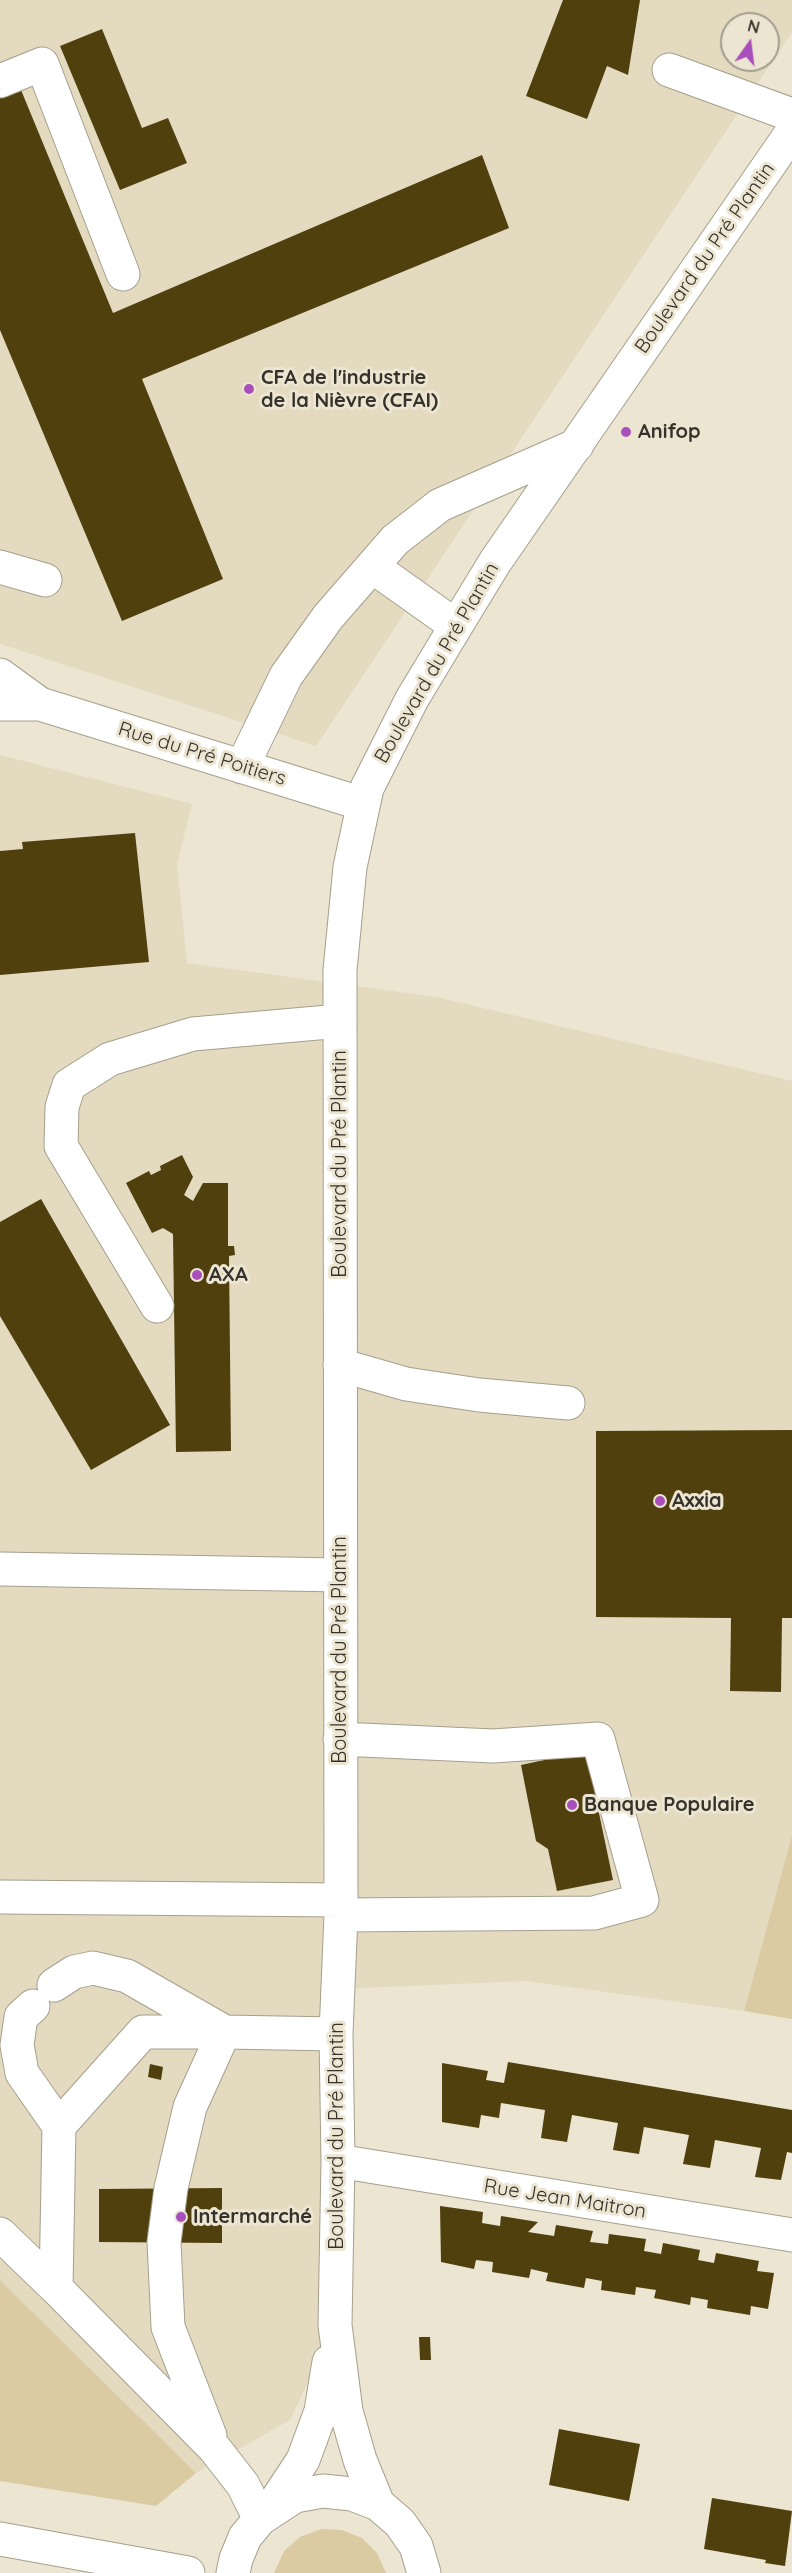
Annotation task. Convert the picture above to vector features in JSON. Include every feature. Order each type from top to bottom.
[{"type":"street","points":[[0,81],[42,64],[123,274]]},
{"type":"street","points":[[669,70],[792,115]]},
{"type":"street","name":"Boulevard du Pré Plantin","points":[[233,2573],[245,2537],[265,2514],[303,2460],[321,2411],[335,2325],[338,2161],[336,2034],[341,1907],[340,970],[350,867],[363,804],[367,788],[412,699],[495,562],[792,132]]},
{"type":"street","points":[[242,767],[286,676],[328,617],[395,540],[440,505],[577,445]]},
{"type":"street","points":[[0,567],[45,579]]},
{"type":"street","points":[[373,567],[456,626]]},
{"type":"street","name":"Rue du Pré Poitiers","points":[[0,675],[40,704]]},
{"type":"street","name":"Rue du Pré Poitiers","points":[[0,704],[40,704],[363,804]]},
{"type":"street","points":[[157,1306],[61,1146],[62,1107],[69,1085],[110,1059],[194,1034],[340,1022]]},
{"type":"street","points":[[340,1365],[406,1384],[479,1395],[568,1403]]},
{"type":"street","points":[[0,1569],[340,1575]]},
{"type":"street","points":[[0,1897],[594,1913],[642,1900],[598,1739],[493,1746],[340,1738]]},
{"type":"street","points":[[56,2288],[59,2126],[22,2073],[17,2045],[21,2018],[74,1972],[93,1968],[127,1977],[224,2032]]},
{"type":"street","points":[[59,2126],[143,2032],[336,2034]]},
{"type":"street","points":[[215,2449],[168,2327],[164,2242],[171,2188],[190,2107],[224,2032]]},
{"type":"street","name":"Rue Jean Maitron","points":[[338,2161],[792,2235]]},
{"type":"street","points":[[0,2234],[215,2449],[265,2514],[295,2496],[323,2491],[352,2493],[378,2504],[400,2523],[420,2560],[448,2573]]},
{"type":"street","name":"Boulevard du Pré Plantin","points":[[335,2325],[346,2411],[360,2460],[378,2504]]},
{"type":"street","points":[[0,2539],[188,2573]]},
{"type":"shaded area","points":[[0,0],[792,0],[792,32],[780,50],[780,12],[720,12],[720,72],[765,72],[316,746],[0,644]]},
{"type":"shaded area","points":[[0,755],[192,804],[177,864],[187,963],[436,997],[792,1081],[792,1835],[744,2011],[526,1981],[338,1989],[335,2325],[290,2420],[196,2473],[0,2280]]},
{"type":"shaded area","points":[[792,1835],[792,2019],[744,2011]]},
{"type":"shaded area","points":[[0,2280],[196,2473],[156,2506],[0,2481]]},
{"type":"shaded area","points":[[321,2529],[342,2530],[362,2538],[377,2553],[386,2573],[274,2573],[284,2551],[300,2537]]},
{"type":"building","points":[[563,0],[640,0],[628,75],[607,66],[587,119],[526,96]]},
{"type":"building","points":[[102,29],[142,128],[168,118],[187,163],[120,190],[60,46]]},
{"type":"building","points":[[21,90],[113,313],[482,155],[509,228],[142,379],[223,579],[122,621],[0,330],[0,98]]},
{"type":"building","points":[[135,833],[149,962],[0,975],[0,851],[23,849],[22,842]]},
{"type":"building","points":[[182,1155],[193,1177],[184,1195],[193,1201],[203,1183],[228,1183],[228,1246],[234,1246],[235,1255],[229,1256],[231,1451],[176,1452],[173,1234],[163,1228],[152,1233],[126,1183],[149,1171],[151,1175],[161,1170],[160,1166]]},
{"type":"building","points":[[41,1199],[170,1425],[91,1470],[0,1316],[0,1222]]},
{"type":"building","points":[[792,1430],[792,1618],[782,1618],[781,1692],[730,1691],[731,1618],[596,1617],[596,1431]]},
{"type":"building","points":[[586,1751],[613,1880],[557,1891],[548,1849],[536,1841],[521,1765]]},
{"type":"building","points":[[508,2062],[792,2110],[792,2153],[787,2152],[781,2180],[755,2177],[761,2148],[715,2140],[710,2168],[683,2164],[689,2135],[644,2127],[639,2154],[613,2150],[618,2123],[572,2115],[567,2142],[541,2138],[545,2110],[501,2103],[499,2118],[481,2115],[479,2128],[442,2122],[442,2063],[488,2071],[486,2080],[504,2083]]},
{"type":"building","points":[[150,2064],[163,2067],[161,2080],[148,2077]]},
{"type":"building","points":[[222,2188],[222,2243],[99,2242],[99,2189]]},
{"type":"building","points":[[440,2206],[483,2212],[482,2223],[500,2226],[501,2216],[538,2222],[528,2232],[554,2236],[556,2225],[593,2231],[590,2242],[608,2244],[609,2234],[646,2239],[644,2251],[661,2254],[663,2243],[700,2250],[698,2260],[714,2263],[716,2253],[759,2261],[757,2271],[774,2273],[768,2309],[751,2306],[750,2315],[707,2308],[708,2300],[691,2297],[690,2305],[654,2298],[656,2290],[636,2287],[635,2295],[601,2290],[602,2281],[586,2278],[584,2288],[546,2281],[548,2273],[531,2269],[529,2278],[492,2272],[493,2262],[476,2260],[474,2269],[441,2262]]},
{"type":"building","points":[[419,2337],[430,2337],[431,2360],[420,2360]]},
{"type":"building","points":[[559,2429],[640,2444],[629,2501],[549,2485]]},
{"type":"building","points":[[712,2498],[792,2511],[785,2566],[765,2563],[766,2560],[704,2549]]},
{"type":"place","name":"CFA de l'industrie de la Nièvre (CFAI)","points":[[249,389]]},
{"type":"place","name":"Anifop","points":[[626,432]]},
{"type":"place","name":"AXA","points":[[197,1275]]},
{"type":"place","name":"Axxia","points":[[660,1501]]},
{"type":"place","name":"Banque Populaire","points":[[572,1805]]},
{"type":"place","name":"Intermarché","points":[[181,2217]]}]
